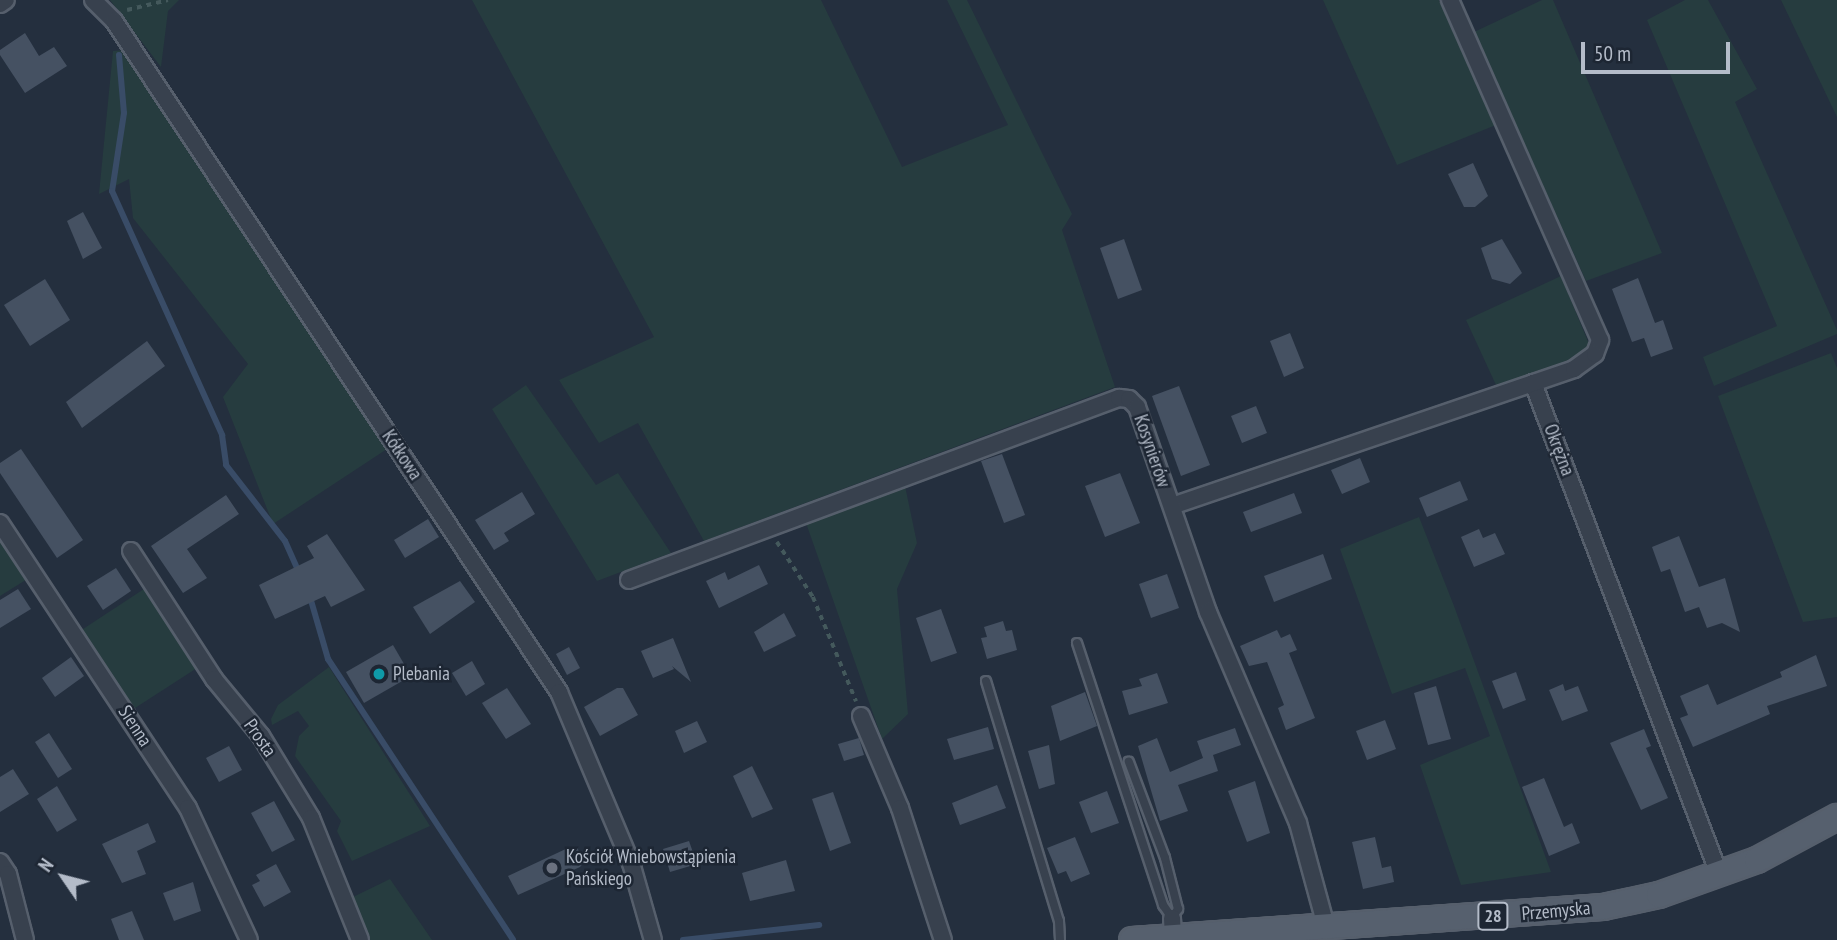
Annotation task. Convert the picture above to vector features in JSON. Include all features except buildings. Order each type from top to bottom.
[{"type":"main road","name":"Przemyska","points":[[1132,940],[1172,928],[1326,926],[1603,907],[1719,874],[1784,848],[1837,817]]},
{"type":"street","points":[[0,4],[6,0]]},
{"type":"street","points":[[1172,506],[1574,369],[1595,354],[1600,340],[1450,0]]},
{"type":"street","name":"Kółkowa","points":[[99,6],[559,692],[622,839],[653,940]]},
{"type":"street","name":"Okrężna","points":[[1533,383],[1719,874]]},
{"type":"street","name":"Kosynierów","points":[[629,580],[1119,398],[1129,399],[1138,407],[1208,612],[1298,822],[1326,926]]},
{"type":"street","name":"Sienna","points":[[0,523],[188,808],[249,940]]},
{"type":"street","name":"Prosta","points":[[131,551],[214,680],[261,736],[311,818],[360,940]]},
{"type":"street","points":[[861,716],[900,808],[943,940]]},
{"type":"street","points":[[0,862],[8,874],[25,940]]},
{"type":"lane","points":[[1077,643],[1172,928]]},
{"type":"lane","points":[[986,681],[1059,921],[1060,940]]},
{"type":"lane","points":[[1129,762],[1165,858],[1178,909],[1172,928]]},
{"type":"path","points":[[99,6],[145,9],[168,0]]},
{"type":"path","points":[[770,526],[813,597],[861,716]]},
{"type":"green space","points":[[110,0],[179,0],[168,11],[161,67]]},
{"type":"green space","points":[[472,0],[821,0],[902,167],[1008,125],[947,0],[967,0],[1072,214],[1062,230],[1115,387],[704,541],[638,423],[599,443],[559,380],[654,337]]},
{"type":"green space","points":[[1323,0],[1439,0],[1496,125],[1397,165]]},
{"type":"green space","points":[[1542,0],[1553,0],[1662,253],[1586,281],[1474,32]]},
{"type":"green space","points":[[1685,0],[1708,0],[1757,89],[1735,102],[1837,330],[1837,334],[1714,386],[1703,357],[1777,326],[1647,20]]},
{"type":"green space","points":[[1781,0],[1837,0],[1837,117]]},
{"type":"green space","points":[[125,50],[387,449],[273,524],[223,397],[248,364],[133,218],[129,179],[99,194],[113,51]]},
{"type":"green space","points":[[1561,276],[1589,344],[1578,359],[1496,385],[1466,320]]},
{"type":"green space","points":[[1831,353],[1837,368],[1837,617],[1803,622],[1718,396]]},
{"type":"green space","points":[[526,385],[596,485],[618,473],[671,553],[597,581],[492,409]]},
{"type":"green space","points":[[905,486],[917,543],[897,589],[908,714],[882,739],[806,523]]},
{"type":"green space","points":[[1419,517],[1551,872],[1461,885],[1420,765],[1490,736],[1465,668],[1392,694],[1340,549]]},
{"type":"green space","points":[[0,536],[29,578],[0,596]]},
{"type":"green space","points":[[144,589],[197,668],[132,710],[80,631]]},
{"type":"green space","points":[[329,667],[430,826],[352,861],[337,831],[341,821],[295,756],[299,736],[309,726],[298,711],[272,725],[271,719],[278,705]]},
{"type":"green space","points":[[390,879],[432,940],[365,940],[351,908],[353,897]]},
{"type":"waterway","points":[[119,55],[124,113],[112,191],[222,435],[226,465],[285,541],[300,574]]},
{"type":"waterway","points":[[310,597],[328,659],[513,940]]},
{"type":"waterway","points":[[683,940],[819,925]]},
{"type":"place","name":"Plebania","points":[[379,674]]},
{"type":"place","name":"Kościół Wniebowstąpienia Pańskiego","points":[[552,868]]}]
